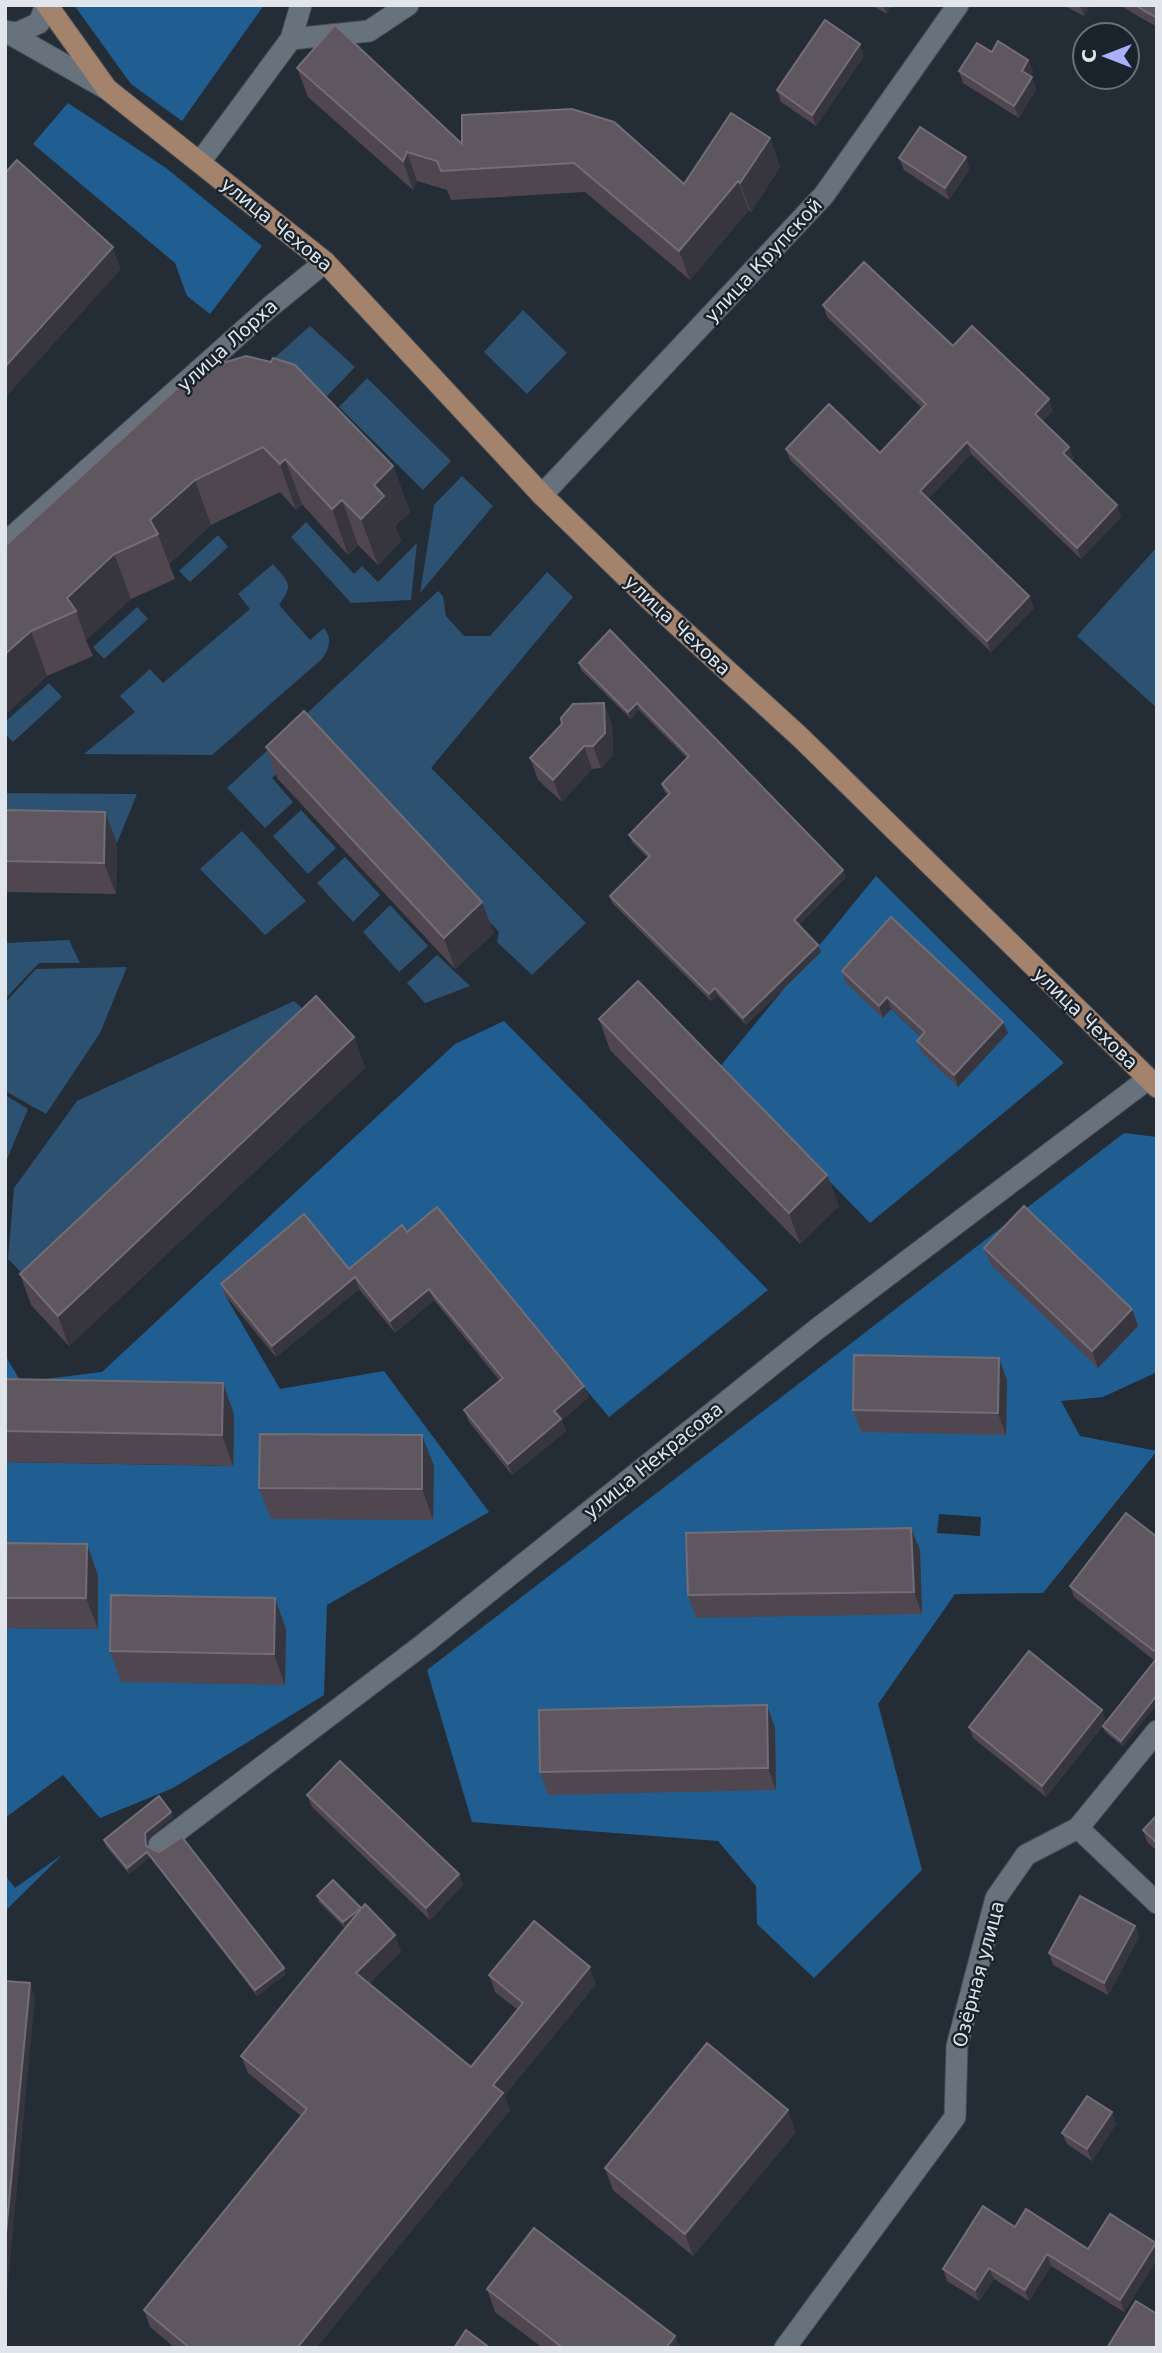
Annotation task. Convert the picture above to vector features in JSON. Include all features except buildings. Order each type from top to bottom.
[{"type":"main road","name":"улица Чехова","points":[[47,5],[107,89],[325,262],[542,495],[651,601],[800,737],[1152,1083]]},
{"type":"street","points":[[7,32],[17,33],[39,23],[47,5]]},
{"type":"street","points":[[200,162],[291,39],[301,5]]},
{"type":"street","points":[[291,39],[369,30],[408,5]]},
{"type":"street","name":"улица Крупской","points":[[542,495],[824,195],[958,5]]},
{"type":"street","points":[[7,32],[107,89]]},
{"type":"street","name":"улица Лорха","points":[[5,543],[271,306],[325,262]]},
{"type":"street","name":"улица Некрасова","points":[[159,1845],[425,1643],[817,1329],[1152,1083]]},
{"type":"street","name":"Озёрная улица","points":[[785,2348],[955,2117],[957,2046],[996,1899],[1026,1855],[1078,1828],[1157,1731]]},
{"type":"street","points":[[1078,1828],[1157,1903]]},
{"type":"shaded area","points":[[74,5],[264,5],[182,121],[131,84]]},
{"type":"shaded area","points":[[68,103],[166,168],[262,246],[210,314],[187,296],[175,263],[33,144]]},
{"type":"shaded area","points":[[523,310],[567,353],[527,394],[484,352]]},
{"type":"shaded area","points":[[310,326],[355,367],[327,396],[300,379],[262,369]]},
{"type":"shaded area","points":[[367,378],[451,461],[423,490],[339,407]]},
{"type":"shaded area","points":[[462,476],[493,506],[420,593],[434,505]]},
{"type":"shaded area","points":[[306,522],[354,574],[362,566],[378,582],[417,543],[411,600],[351,603],[291,537]]},
{"type":"shaded area","points":[[218,535],[228,547],[190,582],[179,571]]},
{"type":"shaded area","points":[[1157,547],[1157,708],[1077,636]]},
{"type":"shaded area","points":[[273,564],[288,584],[287,592],[279,605],[310,640],[324,628],[327,632],[329,644],[322,659],[212,755],[84,754],[135,712],[120,696],[150,669],[163,683],[250,609],[238,594]]},
{"type":"shaded area","points":[[547,572],[573,597],[431,768],[586,923],[532,975],[497,942],[499,932],[316,737],[272,778],[293,802],[265,828],[227,788],[438,591],[443,596],[446,616],[464,636],[490,636]]},
{"type":"shaded area","points":[[137,607],[148,619],[104,659],[93,647]]},
{"type":"shaded area","points":[[49,683],[62,697],[13,742],[5,734],[5,722]]},
{"type":"shaded area","points":[[5,793],[137,794],[117,843],[5,841]]},
{"type":"shaded area","points":[[301,810],[336,848],[308,874],[273,836]]},
{"type":"shaded area","points":[[242,831],[306,901],[265,935],[200,869]]},
{"type":"shaded area","points":[[345,857],[380,895],[353,922],[317,883]]},
{"type":"shaded area","points":[[876,876],[1064,1063],[870,1223],[719,1068]],"holes":[[[896,929],[958,1087],[929,1044],[891,1009],[883,1017]]]},
{"type":"shaded area","points":[[390,905],[428,946],[399,972],[363,932]]},
{"type":"shaded area","points":[[69,940],[80,963],[39,963],[5,999],[5,943]]},
{"type":"shaded area","points":[[437,955],[470,986],[425,1003],[407,983]]},
{"type":"shaded area","points":[[127,967],[100,1033],[46,1114],[5,1091],[5,1003],[36,969]]},
{"type":"shaded area","points":[[294,1001],[314,1019],[34,1285],[8,1259],[14,1188],[77,1101]]},
{"type":"shaded area","points":[[504,1021],[768,1290],[609,1417],[442,1219],[353,1280],[225,1295],[280,1389],[384,1371],[489,1512],[327,1605],[324,1695],[173,1788],[100,1818],[63,1775],[5,1818],[5,1628],[97,1629],[5,1574],[5,1462],[233,1466],[234,1414],[5,1409],[5,1355],[21,1382],[102,1372],[455,1044]]},
{"type":"shaded area","points":[[5,1095],[28,1109],[5,1164]]},
{"type":"shaded area","points":[[1124,1133],[1157,1137],[1157,1372],[1103,1397],[1061,1401],[1080,1436],[1157,1451],[1043,1593],[955,1594],[878,1704],[922,1870],[814,1978],[757,1924],[756,1886],[718,1841],[472,1822],[427,1670]],"holes":[[[939,1514],[981,1517],[980,1536],[937,1533]]]},
{"type":"shaded area","points":[[63,1854],[5,1910],[5,1875],[15,1888]]}]
